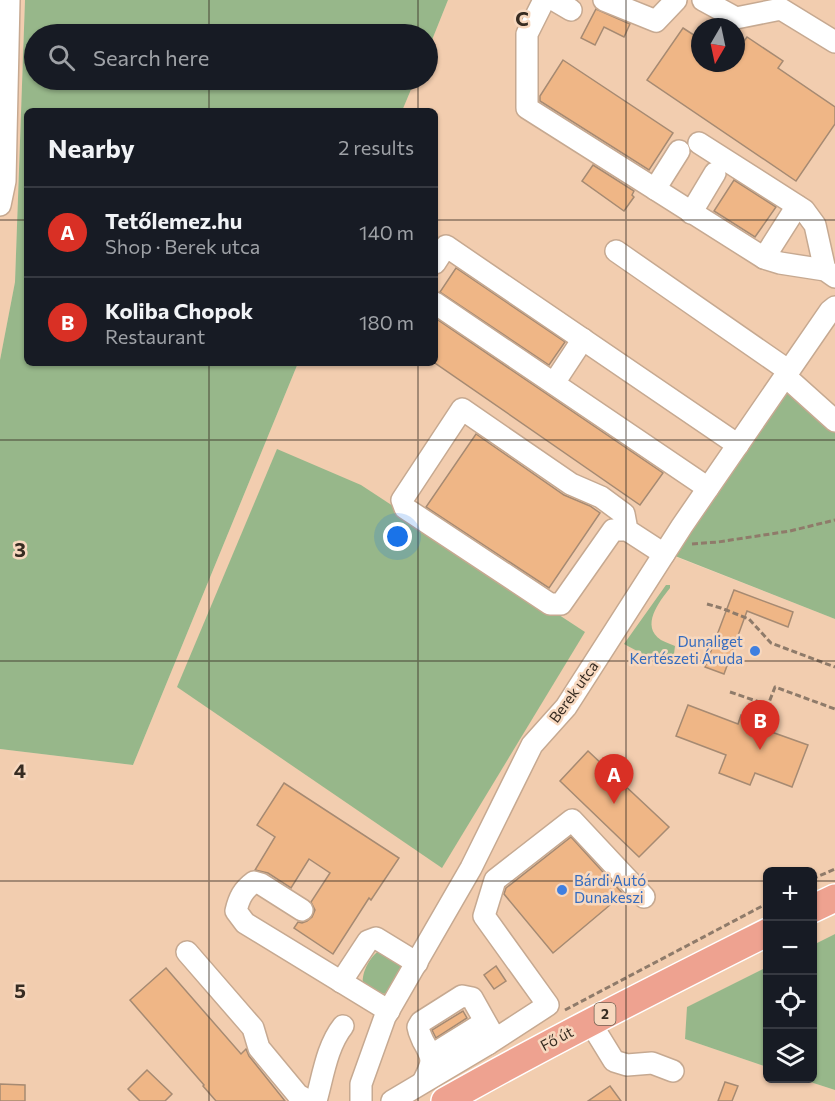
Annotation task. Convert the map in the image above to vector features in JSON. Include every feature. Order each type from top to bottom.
[{"type":"main road","points":[[817,907],[835,898]]},
{"type":"main road","name":"Fő út","points":[[446,1101],[590,1022],[763,935]]},
{"type":"street","points":[[0,205],[5,181],[3,131],[9,0]]},
{"type":"street","points":[[544,0],[527,34],[527,108],[764,258],[830,274],[815,225],[804,210],[689,147],[655,189]]},
{"type":"street","points":[[604,0],[656,21],[676,0]]},
{"type":"street","points":[[703,0],[736,18],[781,9],[835,42]]},
{"type":"street","points":[[691,213],[715,173]]},
{"type":"street","points":[[764,258],[797,206]]},
{"type":"street","points":[[438,258],[446,246],[738,445]]},
{"type":"street","points":[[616,251],[787,373],[835,421]]},
{"type":"street","points":[[438,305],[708,488]]},
{"type":"street","name":"Berek utca","points":[[361,1101],[361,1084],[385,1017],[471,868],[532,746],[566,707],[708,488],[835,307]]},
{"type":"street","points":[[554,383],[583,339]]},
{"type":"street","points":[[627,530],[624,514],[601,497],[572,484],[462,409],[402,500],[405,508],[550,604],[561,604],[613,530],[627,530],[669,547]]},
{"type":"street","points":[[392,1101],[548,1005],[484,916],[495,880],[572,820],[644,897]]},
{"type":"street","points":[[471,868],[495,880]]},
{"type":"street","points":[[302,910],[254,882],[245,889],[236,911],[245,923],[389,1011]]},
{"type":"street","points":[[341,982],[368,941],[375,938],[417,963]]},
{"type":"street","points":[[187,952],[253,1028],[259,1048],[298,1095],[309,1101]]},
{"type":"street","points":[[423,1082],[431,1067],[432,1055],[418,1032],[418,1027],[462,996],[472,998],[490,1030],[488,1044]]},
{"type":"street","points":[[432,1055],[485,1022]]},
{"type":"street","points":[[590,1022],[614,1061],[627,1065],[652,1063],[673,1071]]},
{"type":"street","points":[[316,1101],[327,1058],[336,1034],[343,1026]]},
{"type":"path","points":[[669,547],[790,531],[835,520]]},
{"type":"path","points":[[707,604],[749,619],[771,644],[835,667]]},
{"type":"path","points":[[730,692],[768,705],[775,687],[835,709]]},
{"type":"path","points":[[817,877],[835,868]]},
{"type":"shaded area","points":[[0,0],[25,0],[15,282],[0,360]]},
{"type":"shaded area","points":[[448,0],[835,0],[835,432],[788,391],[671,555],[835,619],[835,934],[817,943],[817,867],[763,867],[763,969],[688,1007],[685,1039],[763,1066],[763,1083],[813,1083],[835,1090],[835,1101],[0,1101],[0,749],[133,765],[297,366],[438,366],[438,108],[403,108],[411,90],[438,90],[438,25]]},
{"type":"green space","points":[[25,0],[448,0],[438,25],[24,24]]},
{"type":"green space","points":[[24,28],[24,90],[411,90],[403,108],[24,108],[24,366],[297,366],[133,765],[0,749],[0,360],[15,282]]},
{"type":"green space","points":[[788,391],[835,432],[835,619],[670,554]]},
{"type":"green space","points":[[277,449],[361,485],[585,632],[442,868],[177,687]]},
{"type":"green space","points":[[666,585],[670,585],[670,588],[657,607],[652,628],[661,640],[675,646],[674,654],[654,660],[624,644]]},
{"type":"green space","points":[[835,934],[835,1090],[813,1083],[817,1083],[817,943]]},
{"type":"green space","points":[[382,949],[403,963],[392,992],[384,994],[363,984],[368,964]]},
{"type":"green space","points":[[763,969],[763,1066],[685,1039],[687,1007]]},
{"type":"building","points":[[596,9],[630,24],[624,37],[604,27],[595,45],[581,38]]},
{"type":"building","points":[[683,28],[691,33],[691,72],[745,72],[745,40],[747,37],[783,61],[778,68],[835,107],[835,124],[796,181],[647,80]]},
{"type":"building","points":[[563,60],[673,133],[649,170],[540,101],[540,96]]},
{"type":"building","points":[[593,165],[634,191],[632,195],[634,197],[624,211],[582,181]]},
{"type":"building","points":[[734,180],[776,207],[755,237],[714,211]]},
{"type":"building","points":[[456,268],[565,342],[549,365],[440,292]]},
{"type":"building","points":[[438,320],[663,473],[640,505],[438,365]]},
{"type":"building","points":[[476,434],[564,495],[600,513],[549,588],[426,507]]},
{"type":"building","points":[[734,590],[793,612],[788,627],[747,611],[724,674],[705,667]]},
{"type":"building","points":[[688,705],[738,724],[741,715],[768,726],[766,730],[808,745],[792,787],[755,773],[750,785],[719,773],[726,755],[676,736]]},
{"type":"building","points":[[588,751],[669,827],[639,857],[560,781]]},
{"type":"building","points":[[284,783],[399,858],[371,900],[369,898],[333,954],[294,928],[298,922],[302,923],[312,917],[315,910],[311,902],[330,873],[309,859],[291,888],[268,873],[255,870],[275,837],[257,825]]},
{"type":"building","name":"Bárdi Autó Dunakeszi","points":[[571,837],[623,894],[553,953],[504,894],[506,888]]},
{"type":"building","points":[[496,966],[506,981],[494,989],[484,975]]},
{"type":"building","points":[[166,968],[241,1054],[246,1049],[249,1056],[285,1101],[216,1101],[130,1000]]},
{"type":"building","points":[[463,1011],[467,1018],[436,1038],[432,1030]]},
{"type":"building","points":[[147,1070],[172,1094],[165,1101],[140,1101],[128,1089]]},
{"type":"building","points":[[725,1082],[738,1086],[732,1101],[718,1101]]},
{"type":"building","points":[[0,1084],[25,1085],[25,1101],[0,1101]]},
{"type":"building","points":[[610,1086],[621,1101],[588,1101]]},
{"type":"place","name":"Dunaliget Kertészeti Áruda","points":[[755,651]]},
{"type":"place","name":"Koliba Chopok","points":[[760,750]]},
{"type":"place","name":"Tetőlemez.hu","points":[[614,804]]},
{"type":"place","name":"Bárdi Autó Dunakeszi","points":[[562,890]]}]
